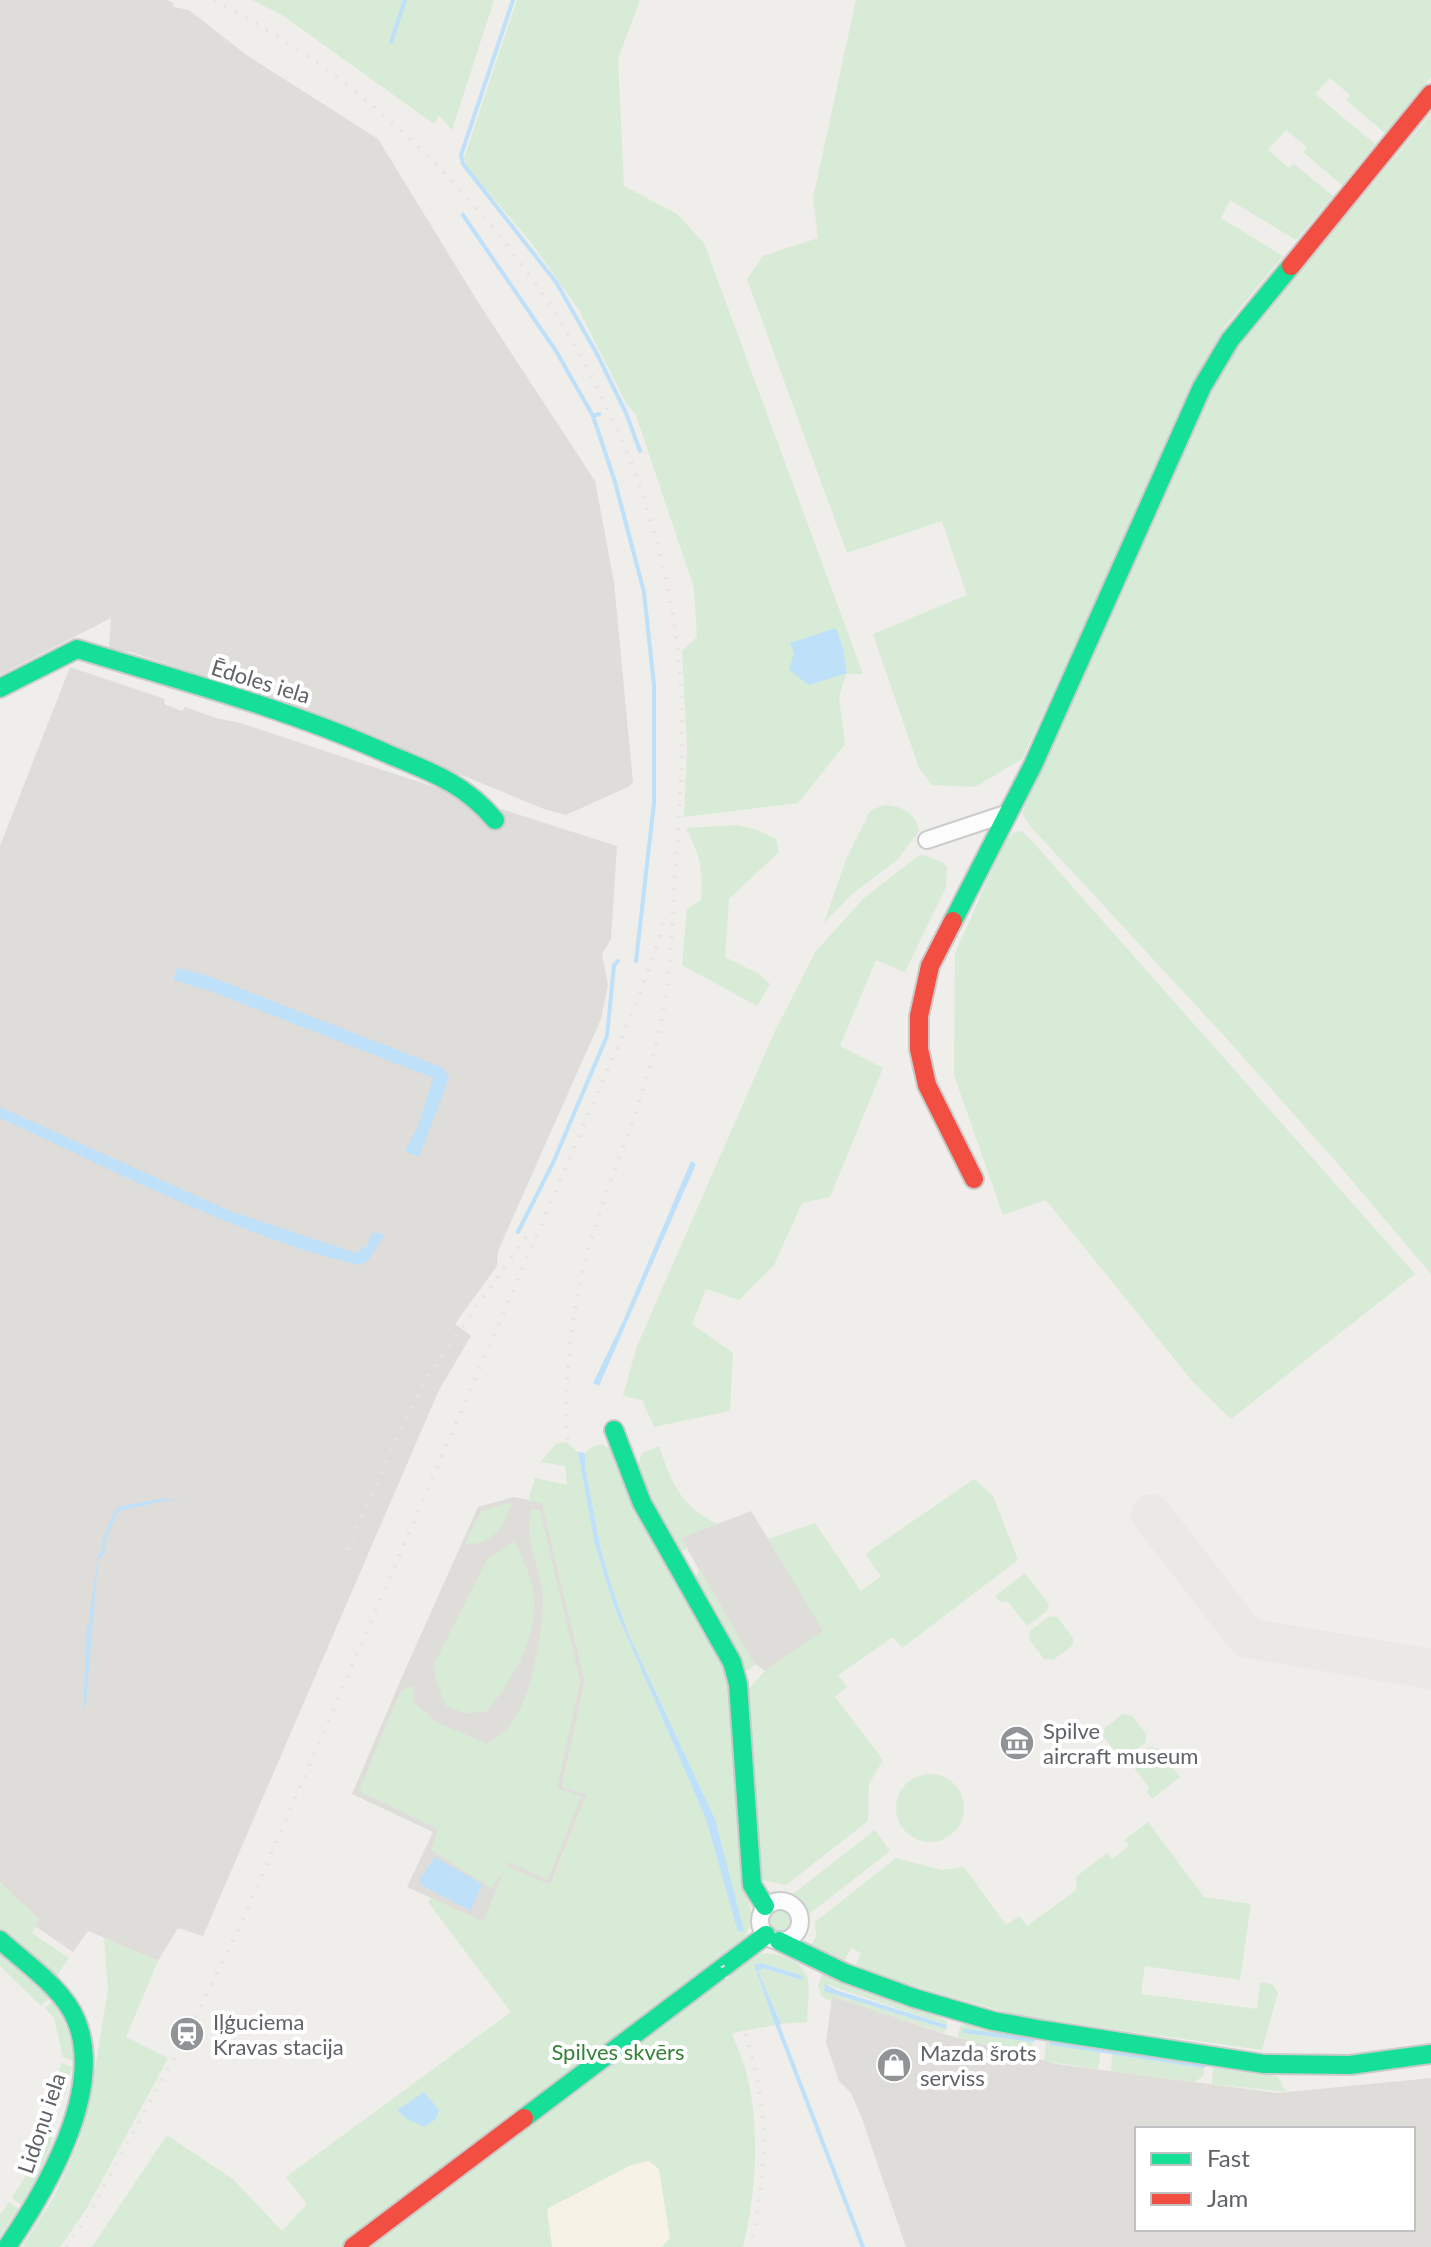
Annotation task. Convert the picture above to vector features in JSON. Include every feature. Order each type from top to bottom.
[{"type":"street","points":[[974,1179],[927,1085],[919,1049],[919,1016],[930,966],[1033,765],[1202,387],[1230,340],[1431,94]]},
{"type":"street","name":"Ēdoles iela","points":[[0,688],[77,649],[332,729],[457,784],[479,801],[495,820]]},
{"type":"street","points":[[927,840],[1008,813]]},
{"type":"street","points":[[614,1430],[642,1503],[732,1662],[738,1684],[752,1885],[765,1906]]},
{"type":"street","points":[[353,2247],[772,1938],[796,1933],[801,1921],[799,1912],[783,1900],[774,1901],[765,1906],[760,1921],[772,1938],[845,1973],[914,1998],[993,2021],[1264,2064],[1350,2065],[1431,2054]]},
{"type":"street","name":"Lidoņu iela","points":[[0,1940],[70,2010],[81,2034],[85,2056],[71,2123],[55,2166],[7,2247]]},
{"type":"shaded area","points":[[0,0],[167,0],[174,7],[189,10],[245,54],[378,139],[478,302],[595,481],[614,582],[633,782],[630,786],[566,815],[544,809],[286,703],[131,652],[109,650],[111,618],[0,675]]},
{"type":"shaded area","points":[[70,667],[165,699],[164,704],[182,711],[185,707],[240,723],[462,796],[495,820],[501,809],[617,846],[611,939],[602,954],[608,985],[601,1019],[498,1251],[497,1266],[455,1324],[471,1336],[439,1390],[203,1936],[178,1928],[158,1961],[88,1931],[73,1952],[35,1926],[39,1920],[0,1882],[0,846]]},
{"type":"shaded area","points":[[514,1497],[542,1503],[585,1681],[562,1787],[587,1794],[550,1886],[483,1922],[407,1887],[433,1832],[352,1794],[478,1507]]},
{"type":"shaded area","points":[[751,1511],[824,1631],[765,1671],[751,1661],[681,1538]]},
{"type":"shaded area","points":[[832,1996],[948,2035],[1057,2064],[1277,2093],[1431,2078],[1431,2247],[906,2247],[862,2119],[851,2093],[839,2081],[826,2043]]},
{"type":"shaded area","points":[[650,2161],[659,2169],[670,2238],[662,2247],[552,2247],[547,2209],[631,2165]]},
{"type":"green space","points":[[252,0],[494,0],[452,130],[439,115],[434,124],[282,15]]},
{"type":"green space","points":[[517,0],[640,0],[618,59],[624,186],[677,214],[704,243],[863,674],[846,674],[839,697],[845,744],[798,803],[684,817],[687,749],[682,651],[697,637],[694,588],[636,415],[626,403],[579,310],[529,240],[466,166],[464,158]]},
{"type":"green space","points":[[856,0],[1431,0],[1431,77],[1385,133],[1346,100],[1350,95],[1330,78],[1315,94],[1375,144],[1342,185],[1303,152],[1307,147],[1286,130],[1268,150],[1289,168],[1294,164],[1333,196],[1296,240],[1230,200],[1221,218],[1283,256],[1226,325],[1196,376],[1022,759],[975,787],[932,785],[919,768],[873,634],[967,595],[942,521],[847,553],[747,279],[763,256],[818,238],[813,198]]},
{"type":"green space","points":[[1431,114],[1431,1274],[1338,1164],[1030,826],[1022,813],[1211,389],[1245,337]]},
{"type":"green space","points":[[884,805],[907,811],[919,831],[897,860],[852,894],[824,923],[847,857],[871,810]]},
{"type":"green space","points":[[738,825],[776,839],[779,852],[729,899],[725,957],[759,974],[770,984],[757,1006],[682,965],[687,909],[701,900],[702,888],[700,862],[686,828]]},
{"type":"green space","points":[[1021,831],[1415,1274],[1231,1419],[1193,1382],[1046,1200],[1003,1215],[954,1075],[955,953],[1005,841],[1014,832]]},
{"type":"green space","points":[[924,855],[947,867],[946,887],[905,972],[876,960],[840,1046],[883,1068],[830,1197],[802,1203],[774,1265],[739,1300],[706,1289],[692,1324],[733,1353],[730,1411],[654,1427],[642,1400],[623,1396],[637,1346],[775,1031],[816,951],[864,898],[918,856]]},
{"type":"green space","name":"Spilves skvērs","points":[[566,1442],[578,1452],[581,1462],[595,1544],[615,1609],[706,1819],[738,1931],[715,1819],[629,1635],[613,1591],[601,1550],[585,1467],[585,1453],[591,1447],[602,1444],[609,1448],[702,1615],[728,1683],[744,1881],[752,1918],[745,1938],[708,1966],[716,1988],[737,1966],[768,1953],[792,1960],[807,1977],[807,2022],[781,2024],[758,1971],[763,1968],[802,1980],[759,1963],[754,1964],[775,2025],[732,2033],[747,2074],[754,2121],[753,2185],[743,2247],[662,2247],[670,2238],[659,2169],[649,2161],[631,2165],[547,2209],[552,2247],[92,2247],[167,2135],[233,2179],[282,2231],[307,2204],[286,2177],[511,2012],[428,1902],[431,1898],[483,1922],[505,1869],[491,1888],[431,1850],[438,1829],[359,1791],[401,1690],[413,1686],[414,1702],[436,1722],[488,1744],[509,1727],[519,1713],[536,1659],[542,1619],[542,1588],[529,1529],[531,1509],[540,1510],[580,1681],[557,1788],[581,1796],[548,1880],[509,1862],[506,1866],[551,1885],[587,1794],[562,1787],[585,1681],[542,1503],[528,1501],[535,1478],[567,1485],[565,1466],[540,1462],[556,1444]]},
{"type":"green space","points":[[659,1446],[679,1492],[694,1509],[717,1524],[682,1538],[687,1548],[683,1551],[644,1487],[638,1466],[642,1453]]},
{"type":"green space","points":[[974,1479],[993,1496],[1018,1560],[902,1648],[893,1637],[838,1675],[847,1687],[835,1697],[883,1760],[869,1784],[868,1821],[786,1885],[757,1879],[746,1692],[765,1671],[823,1631],[768,1539],[815,1523],[861,1591],[881,1576],[865,1554]]},
{"type":"green space","points":[[512,1502],[501,1526],[491,1537],[465,1544],[481,1511]]},
{"type":"green space","points":[[515,1541],[534,1594],[532,1626],[514,1672],[486,1712],[464,1713],[446,1706],[436,1682],[434,1664],[487,1560]]},
{"type":"green space","points":[[700,1569],[755,1665],[748,1670],[743,1670],[723,1623],[696,1577]]},
{"type":"green space","points":[[1025,1573],[1049,1604],[1047,1611],[1027,1626],[1008,1602],[999,1601],[995,1596]]},
{"type":"green space","points":[[1050,1616],[1057,1617],[1073,1638],[1073,1645],[1053,1660],[1044,1659],[1029,1639],[1030,1631]]},
{"type":"green space","points":[[1123,1714],[1132,1716],[1146,1734],[1146,1742],[1126,1757],[1118,1756],[1103,1736],[1105,1728]]},
{"type":"green space","points":[[1149,1747],[1158,1748],[1180,1777],[1152,1799],[1147,1792],[1149,1788],[1130,1762]]},
{"type":"green space","points":[[930,1774],[954,1784],[964,1808],[954,1832],[930,1842],[906,1832],[896,1808],[906,1784]]},
{"type":"green space","points":[[1148,1822],[1204,1897],[1251,1904],[1240,1980],[1145,1966],[1141,1994],[1257,2009],[1260,1982],[1272,1984],[1278,1993],[1262,2050],[1020,2016],[854,1969],[861,1953],[851,1948],[845,1960],[811,1946],[816,1936],[815,1922],[896,1858],[942,1870],[964,1867],[1006,1925],[1019,1916],[1027,1926],[1076,1890],[1077,1876],[1107,1853],[1112,1859],[1129,1846],[1124,1840]]},
{"type":"green space","points":[[875,1830],[890,1851],[809,1914],[793,1894]]},
{"type":"green space","points":[[0,1882],[39,1920],[32,1933],[69,1958],[53,1981],[0,1929]]},
{"type":"green space","points":[[781,1907],[790,1911],[794,1920],[790,1929],[781,1933],[772,1929],[768,1920],[772,1911]]},
{"type":"green space","points":[[104,1938],[158,1961],[126,2037],[168,2058],[87,2208],[60,2247],[22,2247],[55,2195],[79,2141],[90,2100],[108,1990]]},
{"type":"green space","points":[[0,1950],[49,1998],[41,2006],[0,1966]]},
{"type":"green space","points":[[822,1975],[927,2011],[947,2021],[947,2025],[825,1984],[824,1991],[946,2029],[944,2033],[833,1997],[831,2001],[822,1997],[818,1985]]},
{"type":"green space","points":[[52,2002],[67,2030],[73,2061],[63,2057],[54,2018],[45,2008]]},
{"type":"green space","points":[[965,2023],[1029,2036],[1033,2040],[1029,2057],[958,2037],[960,2026]]},
{"type":"green space","points":[[1050,2038],[1101,2047],[1098,2069],[1044,2061],[1046,2042]]},
{"type":"green space","points":[[1117,2048],[1204,2061],[1204,2075],[1195,2082],[1111,2071],[1112,2052]]},
{"type":"green space","points":[[61,2063],[72,2067],[66,2093],[60,2103],[53,2105]]},
{"type":"green space","points":[[1213,2067],[1260,2071],[1278,2077],[1286,2092],[1212,2084]]},
{"type":"green space","points":[[50,2115],[54,2124],[50,2147],[21,2205],[12,2198],[30,2168]]},
{"type":"green space","points":[[9,2202],[19,2209],[0,2236],[0,2215]]},
{"type":"water","points":[[836,628],[847,673],[809,685],[789,670],[794,653],[790,643]]},
{"type":"water","points":[[177,968],[209,976],[443,1068],[448,1081],[419,1157],[405,1151],[419,1124],[433,1078],[210,991],[173,980]]},
{"type":"water","points":[[0,1107],[230,1211],[356,1253],[367,1246],[372,1233],[385,1234],[368,1261],[358,1265],[311,1252],[220,1219],[132,1180],[0,1118]]},
{"type":"water","points":[[691,1161],[696,1164],[599,1386],[593,1383],[623,1321]]},
{"type":"water","points":[[578,1452],[585,1453],[601,1550],[613,1591],[629,1635],[715,1819],[744,1931],[738,1932],[706,1819],[615,1609],[595,1545]]},
{"type":"water","points":[[167,1498],[182,1501],[168,1500],[118,1511],[104,1544],[106,1552],[98,1560],[86,1705],[83,1710],[87,1626],[92,1620],[89,1619],[98,1554],[103,1552],[101,1545],[114,1511],[121,1506]]},
{"type":"water","points":[[435,1857],[482,1884],[471,1911],[421,1885],[420,1879]]},
{"type":"water","points":[[754,1964],[803,1976],[802,1980],[763,1968],[758,1971],[781,2024],[775,2025]]},
{"type":"water","points":[[825,1984],[947,2025],[946,2029],[824,1991]]},
{"type":"water","points":[[424,2092],[439,2110],[436,2119],[424,2127],[397,2110]]},
{"type":"waterway","points":[[391,42],[405,0]]},
{"type":"waterway","points":[[513,0],[461,155],[463,164],[556,282],[597,354],[626,413],[640,451]]},
{"type":"waterway","points":[[463,215],[556,351],[593,416],[599,414]]},
{"type":"waterway","points":[[593,416],[615,482],[644,592],[654,685],[654,803],[636,961]]},
{"type":"waterway","points":[[518,1232],[553,1163],[607,1036],[614,965],[618,961]]},
{"type":"waterway","points":[[776,2021],[863,2247]]},
{"type":"waterway","points":[[965,2031],[1033,2040]]},
{"type":"waterway","points":[[1051,2043],[1204,2066]]},
{"type":"taxiway","points":[[1151,1514],[1247,1638],[1431,1669]]},
{"type":"railway","points":[[214,0],[300,51],[380,112],[453,182],[518,260],[574,344],[619,435],[653,529],[675,628],[681,690],[681,783],[670,961],[657,1041],[592,1237],[577,1297],[567,1389],[568,1451],[580,1534],[594,1586],[667,1821],[726,1974],[748,2041],[762,2111],[764,2145],[751,2247]]},
{"type":"railway","points":[[66,2247],[89,2214],[187,2034],[242,1922],[638,999],[665,916]]},
{"type":"railway","points":[[347,1550],[400,1431],[430,1373],[527,1235]]},
{"type":"traffic: fast","points":[[953,921],[1033,765],[1202,387],[1230,340],[1291,266]]},
{"type":"traffic: fast","points":[[0,688],[77,649],[234,697],[350,738],[446,780],[471,797],[495,820]]},
{"type":"traffic: fast","points":[[614,1430],[642,1503],[732,1662],[738,1684],[752,1885],[765,1906]]},
{"type":"traffic: fast","points":[[524,2118],[766,1935]]},
{"type":"traffic: fast","points":[[0,1940],[62,1997],[76,2020],[83,2048],[83,2077],[67,2138],[54,2169],[7,2247]]},
{"type":"traffic: fast","points":[[779,1941],[845,1973],[914,1998],[993,2021],[1043,2030],[1264,2064],[1350,2065],[1431,2054]]},
{"type":"traffic: jam","points":[[1291,266],[1431,94]]},
{"type":"traffic: jam","points":[[953,921],[930,966],[919,1016],[919,1049],[927,1085],[974,1179]]},
{"type":"traffic: jam","points":[[353,2247],[524,2118]]},
{"type":"place","name":"Spilve aircraft museum","points":[[1017,1743]]},
{"type":"place","name":"Iļģuciema Kravas stacija","points":[[187,2034]]},
{"type":"place","name":"Mazda šrots serviss","points":[[894,2065]]}]
